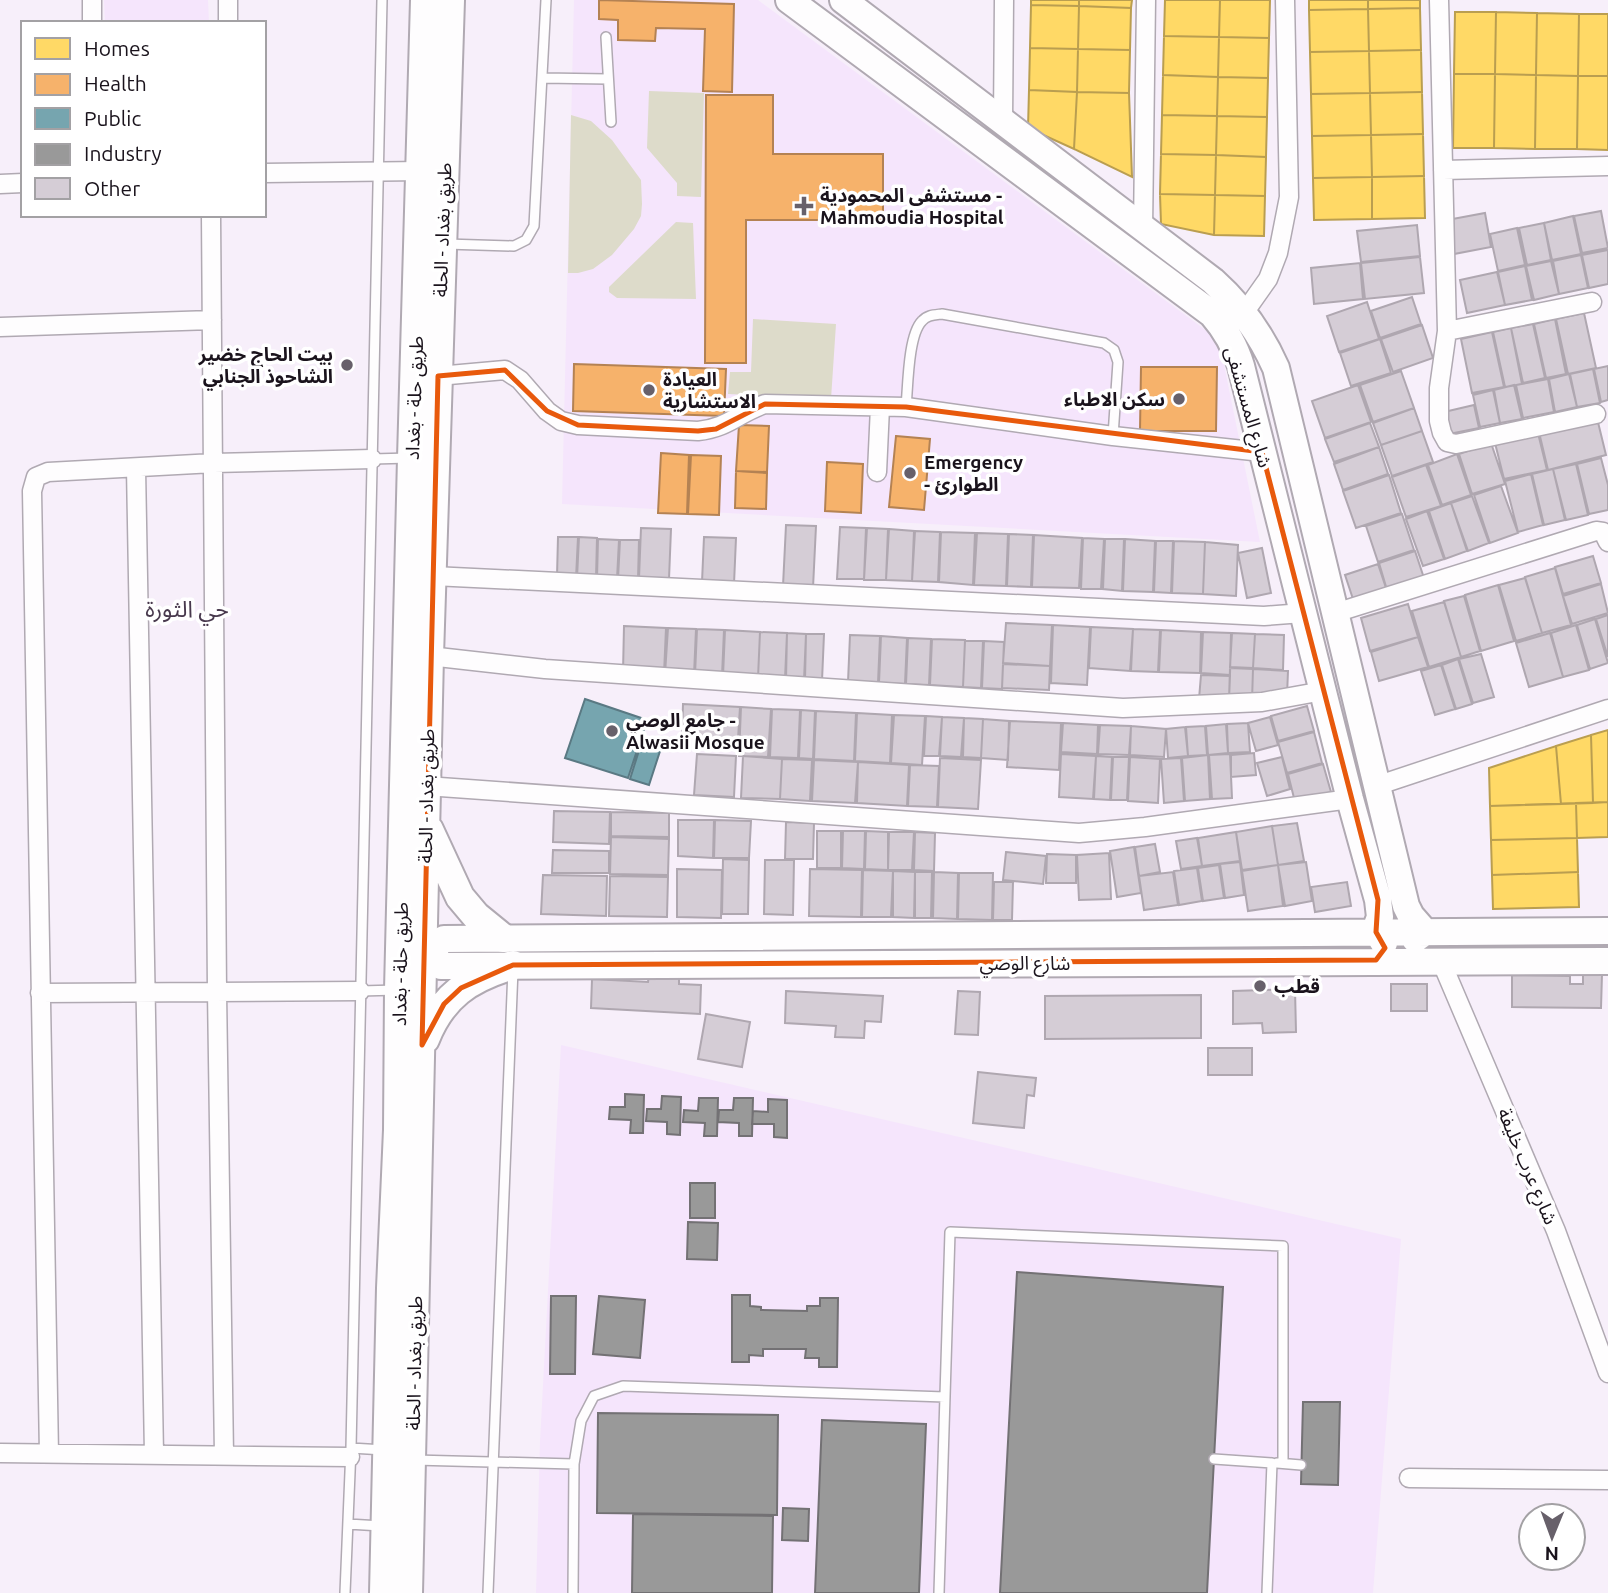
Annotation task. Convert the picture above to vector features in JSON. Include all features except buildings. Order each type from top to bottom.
[{"type":"main road","name":"طريق حلة - بغداد","points":[[384,1593],[386,1526],[400,1455],[391,1288],[398,1130],[399,990],[425,0]]},
{"type":"main road","name":"طريق بغداد - الحلة","points":[[408,1593],[400,1455],[415,1256],[429,656],[450,0]]},
{"type":"main road","points":[[426,822],[460,897],[476,916],[503,938]]},
{"type":"main road","points":[[422,1045],[444,1004],[461,988],[481,976],[513,965]]},
{"type":"street","points":[[92,0],[92,21]]},
{"type":"street","points":[[228,0],[228,21]]},
{"type":"street","name":"شارع المستشفى","points":[[789,0],[1212,314],[1258,332],[1276,368],[1376,786],[1389,889]]},
{"type":"street","name":"شارع المستشفى","points":[[843,0],[1213,281],[1235,322],[1235,347],[1350,799],[1389,889]]},
{"type":"street","points":[[1003,121],[1004,0]]},
{"type":"street","points":[[1143,229],[1146,0]]},
{"type":"street","points":[[1235,322],[1268,279],[1278,253],[1289,197],[1285,0]]},
{"type":"street","points":[[1439,0],[1447,331],[1439,388],[1441,433],[1447,442],[1456,444],[1596,414]]},
{"type":"street","points":[[1443,170],[1608,166]]},
{"type":"street","points":[[266,173],[421,171]]},
{"type":"street","points":[[0,184],[21,183]]},
{"type":"street","points":[[211,217],[217,992],[224,1455]]},
{"type":"street","points":[[1447,331],[1591,302]]},
{"type":"street","points":[[0,327],[212,320]]},
{"type":"street","points":[[438,376],[505,370],[520,380],[547,411],[561,421],[578,425],[698,431],[716,429],[751,408],[765,404],[906,407],[1113,436],[1262,452]]},
{"type":"street","points":[[877,472],[880,407]]},
{"type":"street","points":[[50,1454],[32,491],[36,477],[48,472],[214,463],[372,459]]},
{"type":"street","points":[[136,468],[154,1454]]},
{"type":"street","points":[[1335,613],[1596,531],[1603,532],[1608,542]]},
{"type":"street","points":[[433,576],[1264,616],[1303,613]]},
{"type":"street","points":[[429,656],[545,669],[1123,708],[1262,702],[1323,691]]},
{"type":"street","points":[[1376,786],[1608,709]]},
{"type":"street","points":[[426,786],[1079,833],[1145,827],[1350,799]]},
{"type":"street","points":[[1389,889],[1385,917],[1403,947]]},
{"type":"street","name":"شارع الوصي","points":[[1608,931],[1403,947],[513,965],[441,965],[434,951],[437,943],[444,939],[503,938],[1403,947],[1608,961]]},
{"type":"street","name":"شارع عرب خليفة","points":[[1403,947],[1560,1242],[1608,1373]]},
{"type":"street","points":[[40,993],[360,990]]},
{"type":"street","points":[[0,1454],[224,1455],[350,1452]]},
{"type":"street","points":[[1409,1478],[1608,1480]]},
{"type":"lane","points":[[345,1593],[382,0]]},
{"type":"lane","points":[[441,243],[514,246],[526,240],[534,226],[547,0]]},
{"type":"lane","points":[[607,37],[611,122]]},
{"type":"lane","points":[[542,78],[608,79]]},
{"type":"lane","points":[[906,407],[914,335],[920,322],[929,315],[942,314],[1104,343],[1114,350],[1118,362],[1113,436]]},
{"type":"lane","points":[[372,459],[412,458]]},
{"type":"lane","points":[[488,1593],[513,965]]},
{"type":"lane","points":[[360,990],[399,990]]},
{"type":"lane","points":[[939,1593],[950,1232],[1283,1245],[1283,1463]]},
{"type":"lane","points":[[573,1593],[574,1464],[581,1421],[594,1396],[623,1386],[944,1397]]},
{"type":"lane","points":[[350,1452],[493,1462],[574,1464]]},
{"type":"lane","points":[[1214,1459],[1301,1465]]},
{"type":"lane","points":[[1267,1593],[1272,1463]]},
{"type":"lane","points":[[348,1524],[386,1526]]},
{"type":"highlighted area","points":[[505,370],[547,411],[578,425],[698,431],[716,429],[765,404],[906,407],[1262,452],[1378,900],[1376,932],[1385,948],[1376,960],[513,965],[461,988],[444,1004],[422,1045],[438,376]]},
{"type":"shaded area","points":[[104,0],[208,0],[209,21],[105,21]]},
{"type":"shaded area","name":"مستشفى المحمودية - Mahmoudia Hospital","points":[[574,0],[758,0],[1219,340],[1260,542],[562,504]]},
{"type":"shaded area","points":[[649,91],[704,93],[701,197],[677,196],[677,183],[647,148]]},
{"type":"shaded area","points":[[571,115],[591,121],[612,140],[641,180],[641,216],[634,229],[612,255],[593,269],[578,273],[568,273]]},
{"type":"shaded area","points":[[676,222],[693,223],[696,299],[617,298],[609,292],[609,287]]},
{"type":"shaded area","points":[[753,319],[836,324],[831,399],[728,394],[730,372],[751,372]]},
{"type":"shaded area","points":[[561,1045],[1401,1239],[1373,1593],[536,1593],[540,1442]]},
{"type":"place","name":"مستشفى المحمودية - Mahmoudia Hospital","points":[[804,206]]},
{"type":"place","name":"بيت الحاج خضير الشاحوذ الجنابي","points":[[347,365]]},
{"type":"place","name":"العيادة الاستشارية","points":[[649,390]]},
{"type":"place","name":"سكن الاطباء","points":[[1179,399]]},
{"type":"place","name":"Emergency - الطوارئ","points":[[910,473]]},
{"type":"place","name":"جامع الوصي - Alwasii Mosque","points":[[612,731]]},
{"type":"place","name":"قطب","points":[[1260,986]]},
{"type":"district","name":"حي الثورة","points":[[187,609]]}]
